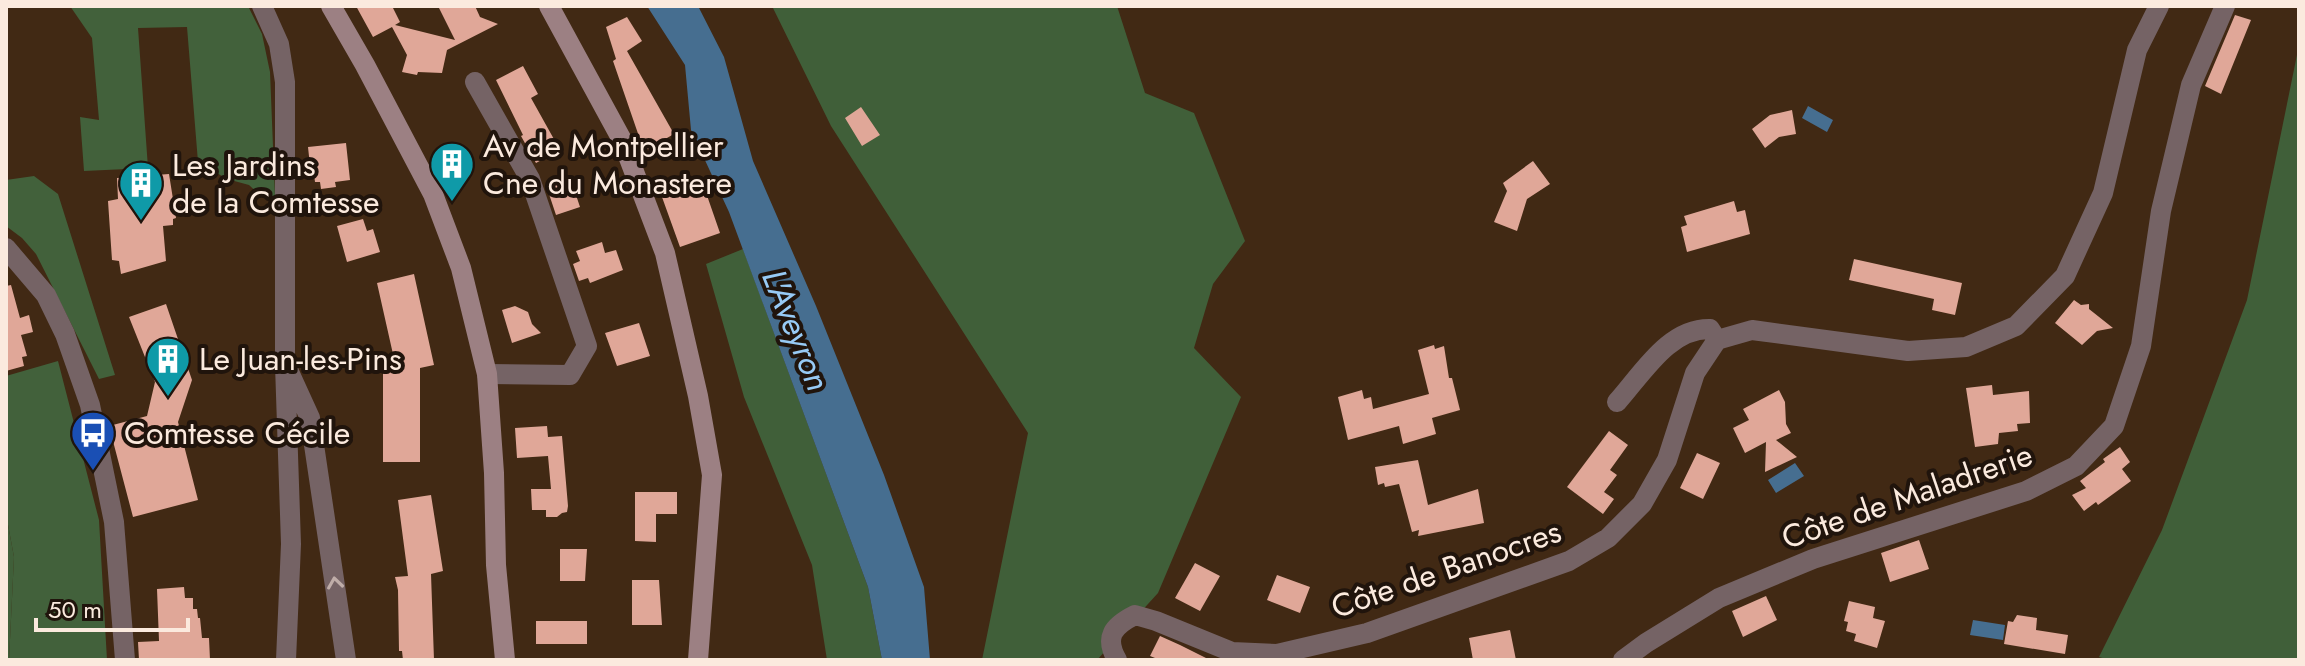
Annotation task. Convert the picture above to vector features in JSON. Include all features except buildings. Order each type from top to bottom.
[{"type":"main road","points":[[331,6],[433,194],[461,268],[487,374],[496,565],[505,660]]},
{"type":"main road","points":[[549,6],[622,140],[665,253],[698,396],[712,475],[698,658]]},
{"type":"street","points":[[262,6],[279,44],[285,82],[285,365],[291,544],[286,660]]},
{"type":"street","points":[[1617,402],[1673,339],[1695,328],[1710,329],[1717,340],[1752,330],[1908,351],[1966,347],[2016,326],[2065,276],[2103,193],[2137,50],[2159,6]]},
{"type":"street","name":"Côte de Maladrerie","points":[[1623,660],[1719,598],[1813,559],[2026,491],[2076,466],[2114,426],[2141,346],[2161,211],[2191,85],[2225,6]]},
{"type":"street","points":[[475,82],[530,179],[587,346],[570,375],[487,374]]},
{"type":"street","points":[[6,248],[46,295],[65,334],[90,405],[114,522],[125,660]]},
{"type":"street","name":"Côte de Banocres","points":[[1117,660],[1110,648],[1111,635],[1119,623],[1135,615],[1179,629],[1232,652],[1277,654],[1367,633],[1569,561],[1608,538],[1642,504],[1667,460],[1695,373],[1717,340]]},
{"type":"street","points":[[285,365],[310,418],[346,660]]},
{"type":"green space","points":[[70,6],[248,6],[262,34],[270,72],[275,196],[261,196],[249,185],[227,179],[198,162],[187,27],[138,28],[148,168],[84,171],[80,117],[99,120],[92,38]]},
{"type":"green space","points":[[772,6],[1117,6],[1145,93],[1194,113],[1245,241],[1213,284],[1194,348],[1241,397],[1158,593],[1097,660],[982,660],[1028,433],[831,126]]},
{"type":"green space","points":[[2299,45],[2299,660],[2109,660],[2099,657],[2162,530],[2247,300]]},
{"type":"green space","points":[[34,176],[58,194],[115,375],[99,379],[36,254],[6,226],[6,180]]},
{"type":"green space","points":[[743,249],[868,587],[882,660],[827,660],[812,565],[744,397],[706,264]]},
{"type":"green space","points":[[58,361],[99,520],[107,660],[9,660],[14,557],[6,514],[6,376]]},
{"type":"green space","points":[[6,514],[14,557],[9,660],[6,660]]},
{"type":"water","name":"L'Aveyron","points":[[647,6],[698,6],[724,57],[753,161],[884,475],[924,587],[930,660],[882,660],[868,587],[729,212],[691,130],[685,65]]},
{"type":"water","points":[[1808,106],[1833,120],[1827,132],[1802,118]]},
{"type":"water","points":[[1795,463],[1804,476],[1776,493],[1768,480]]},
{"type":"water","points":[[1973,620],[2005,625],[2003,640],[1970,635]]},
{"type":"place","name":"Av de Montpellier Cne du Monastere","points":[[452,203]]},
{"type":"place","name":"Les Jardins de la Comtesse","points":[[141,222]]},
{"type":"place","name":"Le Juan-les-Pins","points":[[168,398]]},
{"type":"place","name":"Comtesse Cécile","points":[[93,472]]}]
